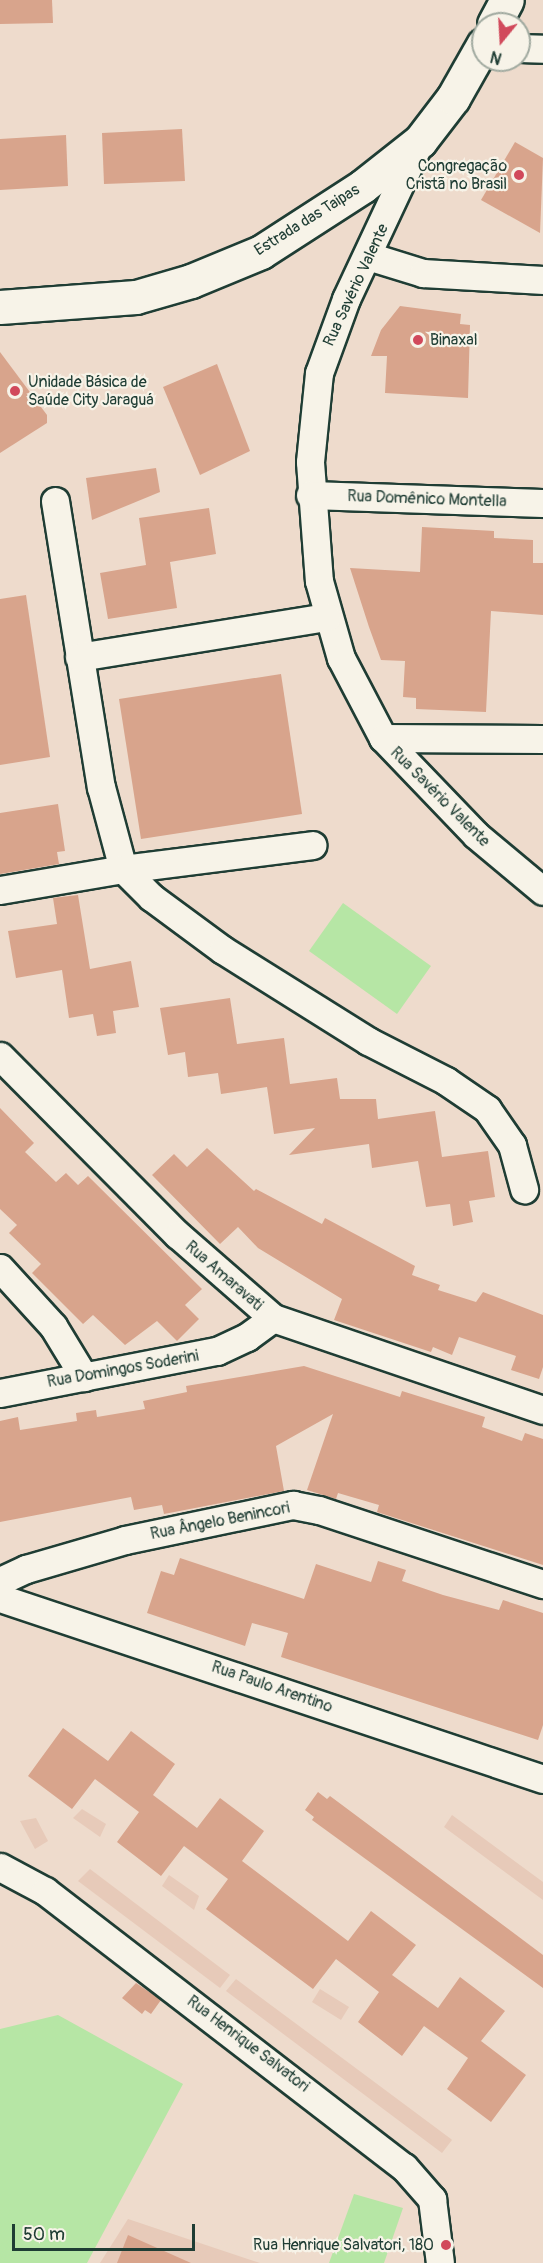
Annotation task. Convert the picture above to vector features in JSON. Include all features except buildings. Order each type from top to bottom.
[{"type":"main road","name":"Estrada das Taipas","points":[[0,308],[136,297],[191,281],[261,252],[310,222],[420,141],[453,98],[471,66]]},
{"type":"street","name":"Rua Savério Valente","points":[[420,141],[346,299],[319,373],[312,416],[310,495],[313,539],[327,617],[340,658],[383,738],[476,835],[543,891]]},
{"type":"street","points":[[368,256],[423,273],[543,279]]},
{"type":"street","name":"Rua Domênico Montella","points":[[310,495],[543,503]]},
{"type":"street","points":[[55,501],[101,787],[123,869],[151,897],[223,950],[369,1041],[446,1081],[487,1109],[512,1145],[524,1189]]},
{"type":"street","points":[[79,657],[327,617]]},
{"type":"street","points":[[383,738],[543,739]]},
{"type":"street","points":[[0,890],[123,869],[312,845]]},
{"type":"street","name":"Rua Amaravati","points":[[0,1056],[178,1235],[273,1317],[543,1410]]},
{"type":"street","points":[[0,1268],[53,1326],[84,1377]]},
{"type":"street","name":"Rua Domingos Soderini","points":[[0,1393],[217,1351],[247,1337],[273,1317]]},
{"type":"street","name":"Rua Ângelo Benincori","points":[[0,1581],[26,1569],[125,1540],[292,1505],[319,1510],[543,1584]]},
{"type":"street","name":"Rua Paulo Arentino","points":[[0,1598],[543,1779]]},
{"type":"street","name":"Rua Henrique Salvatori","points":[[0,1867],[45,1891],[404,2167],[432,2199],[440,2263]]},
{"type":"shaded area","points":[[82,1809],[106,1824],[100,1837],[73,1818]]},
{"type":"shaded area","points":[[452,1815],[543,1882],[543,1900],[444,1827]]},
{"type":"shaded area","points":[[36,1818],[48,1841],[35,1849],[20,1821]]},
{"type":"shaded area","points":[[90,1869],[230,1975],[220,1988],[78,1881]]},
{"type":"shaded area","points":[[169,1875],[199,1896],[194,1910],[162,1886]]},
{"type":"shaded area","points":[[236,1979],[451,2139],[442,2153],[226,1991]]},
{"type":"shaded area","points":[[320,1989],[349,2007],[341,2020],[312,2002]]},
{"type":"shaded area","points":[[128,2219],[260,2263],[100,2263]]},
{"type":"green space","points":[[343,903],[431,966],[397,1014],[309,951]]},
{"type":"green space","points":[[58,2015],[183,2084],[87,2263],[0,2263],[0,2029]]},
{"type":"green space","points":[[354,2194],[403,2208],[384,2263],[329,2263]]},
{"type":"place","name":"Congregação Cristã no Brasil","points":[[519,175]]},
{"type":"place","name":"Binaxal","points":[[418,340]]},
{"type":"place","name":"Unidade Básica de Saúde City Jaraguá","points":[[15,391]]},
{"type":"place","name":"Rua Henrique Salvatori, 180","points":[[446,2245]]}]
